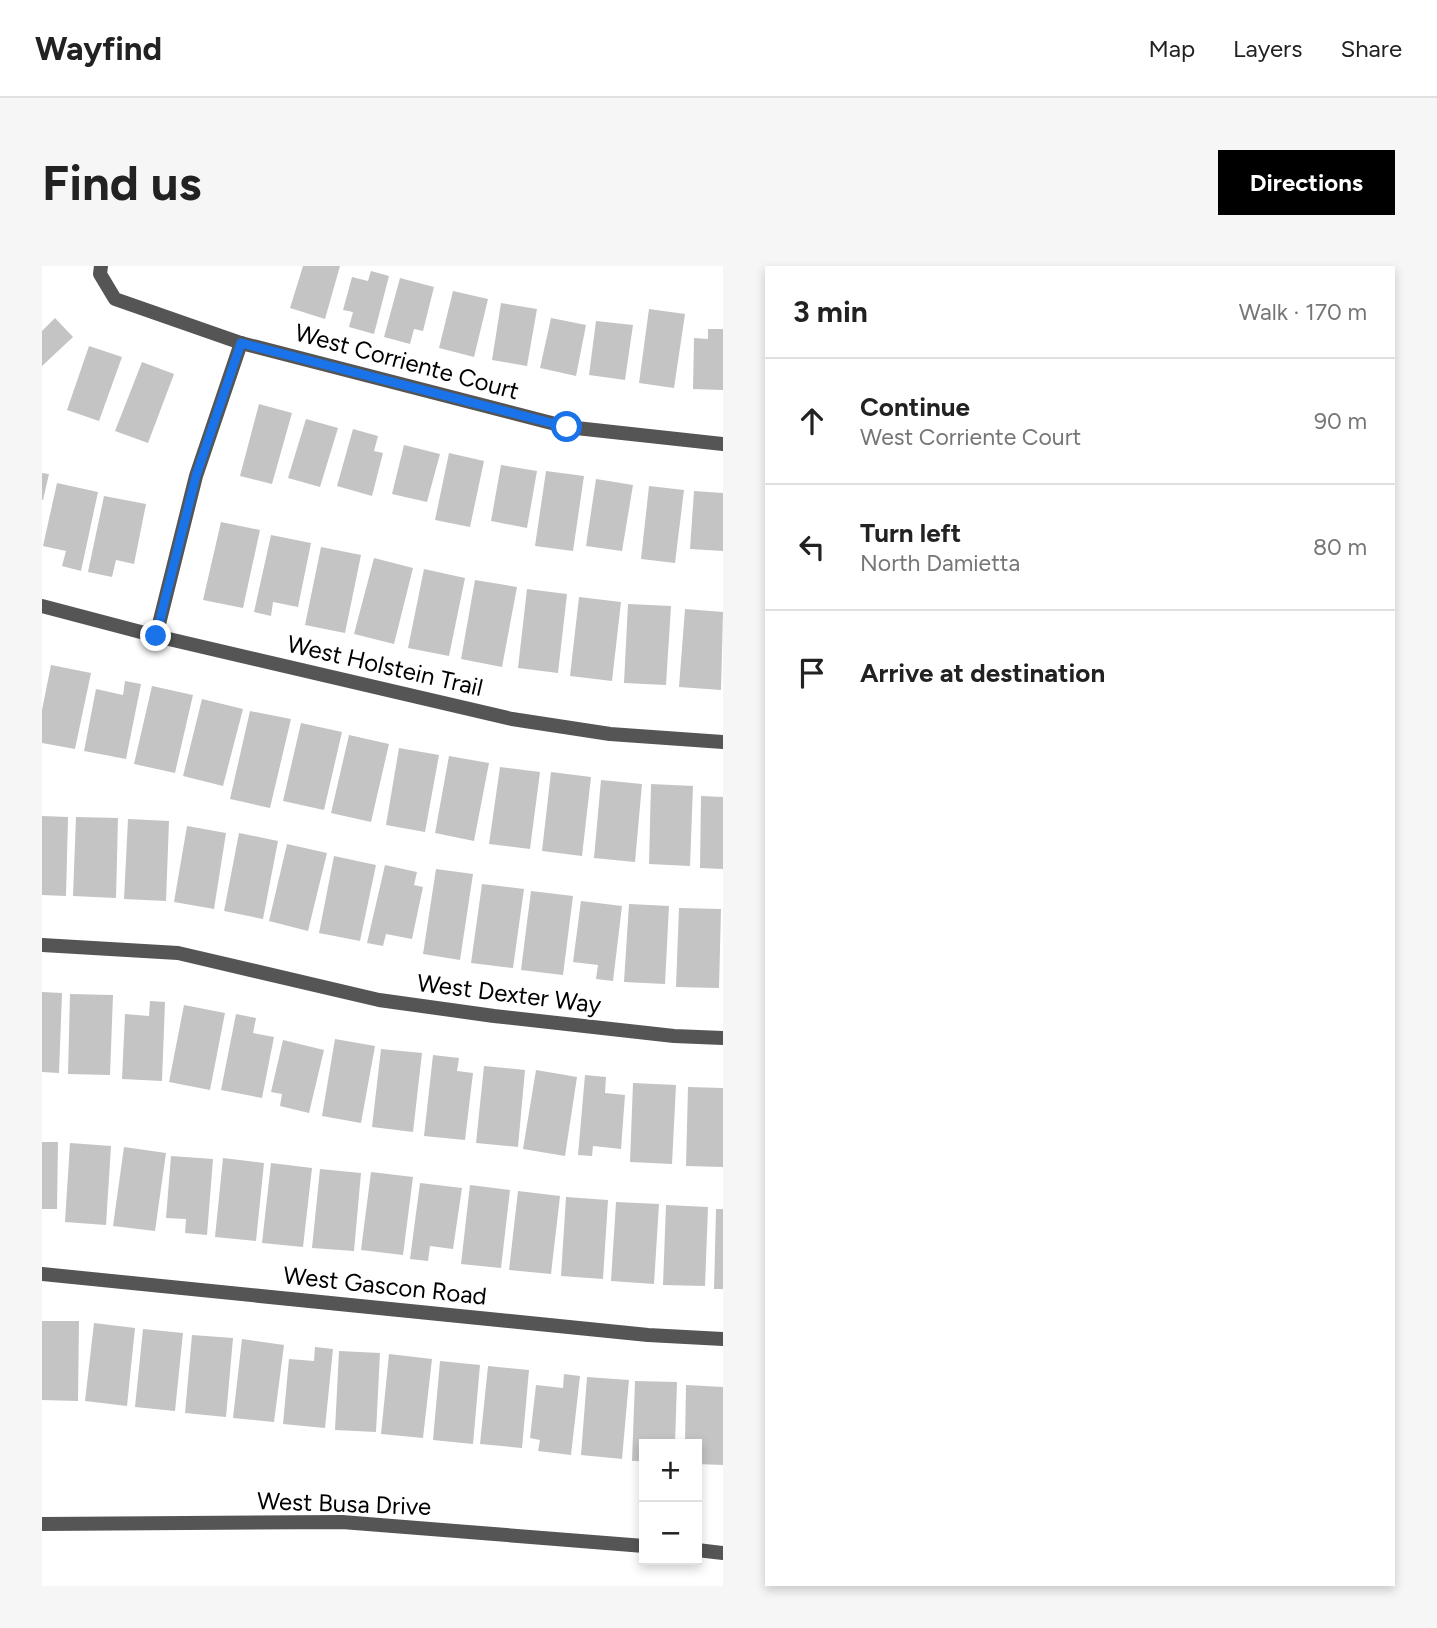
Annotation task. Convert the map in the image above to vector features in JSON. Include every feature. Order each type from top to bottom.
[{"type":"street","name":"West Corriente Court","points":[[100,270],[116,299],[241,343],[567,427],[723,444]]},
{"type":"street","points":[[156,636],[196,476],[241,343]]},
{"type":"street","name":"West Holstein Trail","points":[[42,606],[156,636],[513,719],[610,733],[723,742]]},
{"type":"street","name":"West Dexter Way","points":[[42,945],[178,953],[379,1000],[494,1016],[723,1038]]},
{"type":"street","name":"West Gascon Road","points":[[42,1274],[648,1335],[723,1339]]},
{"type":"street","name":"West Busa Drive","points":[[42,1524],[342,1522],[639,1546]]},
{"type":"street","points":[[702,1551],[723,1553]]},
{"type":"building","points":[[303,266],[340,266],[325,319],[290,308]]},
{"type":"building","points":[[371,271],[389,276],[374,334],[349,327],[353,312],[343,310],[352,277],[368,281]]},
{"type":"building","points":[[400,278],[434,287],[423,331],[414,329],[410,344],[384,337]]},
{"type":"building","points":[[453,291],[488,299],[474,357],[439,348]]},
{"type":"building","points":[[501,303],[537,309],[527,366],[492,360]]},
{"type":"building","points":[[649,309],[685,314],[674,388],[639,383]]},
{"type":"building","points":[[55,318],[73,337],[42,366],[42,331]]},
{"type":"building","points":[[551,318],[586,325],[576,376],[540,368]]},
{"type":"building","points":[[596,321],[633,325],[625,380],[589,375]]},
{"type":"building","points":[[708,329],[723,329],[723,390],[693,389],[694,338],[708,339]]},
{"type":"building","points":[[89,346],[122,357],[99,421],[67,410]]},
{"type":"building","points":[[142,362],[174,374],[148,443],[115,431]]},
{"type":"building","points":[[259,404],[292,413],[272,484],[240,476]]},
{"type":"building","points":[[306,419],[338,428],[320,487],[288,478]]},
{"type":"building","points":[[353,429],[378,436],[374,451],[383,453],[372,496],[337,486]]},
{"type":"building","points":[[404,445],[440,454],[427,502],[392,494]]},
{"type":"building","points":[[449,453],[484,461],[470,527],[435,520]]},
{"type":"building","points":[[501,465],[537,471],[527,528],[491,521]]},
{"type":"building","points":[[546,471],[584,476],[573,551],[535,546]]},
{"type":"building","points":[[42,473],[49,474],[43,500],[42,500]]},
{"type":"building","points":[[596,479],[633,485],[622,551],[586,546]]},
{"type":"building","points":[[57,483],[98,492],[81,571],[62,566],[66,551],[43,546]]},
{"type":"building","points":[[649,486],[684,490],[675,563],[641,559]]},
{"type":"building","points":[[694,491],[723,493],[723,551],[690,549]]},
{"type":"building","points":[[104,496],[146,504],[134,564],[116,560],[112,577],[88,572]]},
{"type":"building","points":[[221,522],[260,530],[243,608],[203,600]]},
{"type":"building","points":[[271,535],[311,543],[298,607],[273,602],[271,616],[254,612]]},
{"type":"building","points":[[321,547],[361,555],[345,633],[305,625]]},
{"type":"building","points":[[374,558],[413,568],[394,644],[354,634]]},
{"type":"building","points":[[424,569],[465,578],[449,656],[408,648]]},
{"type":"building","points":[[475,580],[517,587],[502,667],[461,659]]},
{"type":"building","points":[[527,589],[567,594],[558,673],[518,668]]},
{"type":"building","points":[[579,597],[621,602],[612,681],[570,676]]},
{"type":"building","points":[[628,604],[671,606],[666,685],[624,683]]},
{"type":"building","points":[[685,609],[723,612],[721,690],[679,687]]},
{"type":"building","points":[[51,665],[91,673],[75,749],[42,743],[42,710]]},
{"type":"building","points":[[125,681],[141,684],[126,759],[84,751],[96,689],[123,695]]},
{"type":"building","points":[[152,686],[193,695],[175,773],[134,764]]},
{"type":"building","points":[[202,699],[243,709],[223,786],[183,776]]},
{"type":"building","points":[[250,711],[291,719],[270,808],[230,799]]},
{"type":"building","points":[[301,723],[342,732],[324,810],[283,801]]},
{"type":"building","points":[[349,735],[389,744],[371,822],[331,813]]},
{"type":"building","points":[[399,748],[439,755],[425,832],[386,825]]},
{"type":"building","points":[[449,756],[489,763],[474,841],[435,833]]},
{"type":"building","points":[[500,767],[540,772],[530,849],[489,844]]},
{"type":"building","points":[[551,772],[591,777],[582,856],[542,851]]},
{"type":"building","points":[[601,780],[642,784],[635,862],[594,858]]},
{"type":"building","points":[[651,784],[693,786],[690,866],[649,864]]},
{"type":"building","points":[[701,796],[723,797],[723,869],[700,868]]},
{"type":"building","points":[[42,816],[68,817],[66,896],[42,895]]},
{"type":"building","points":[[76,817],[118,818],[116,898],[73,896]]},
{"type":"building","points":[[128,819],[169,821],[166,901],[124,899]]},
{"type":"building","points":[[187,826],[226,833],[214,909],[174,902]]},
{"type":"building","points":[[239,833],[278,841],[263,919],[224,911]]},
{"type":"building","points":[[287,844],[327,853],[308,931],[269,921]]},
{"type":"building","points":[[334,856],[376,865],[360,941],[319,933]]},
{"type":"building","points":[[385,865],[417,872],[414,885],[423,887],[412,939],[386,934],[383,946],[367,943]]},
{"type":"building","points":[[436,869],[473,874],[460,960],[423,954]]},
{"type":"building","points":[[482,884],[524,889],[513,968],[471,963]]},
{"type":"building","points":[[531,891],[573,896],[563,975],[521,970]]},
{"type":"building","points":[[581,901],[622,906],[613,981],[596,979],[598,965],[573,962]]},
{"type":"building","points":[[629,904],[669,906],[665,984],[624,982]]},
{"type":"building","points":[[679,908],[721,909],[719,988],[676,987]]},
{"type":"building","points":[[42,992],[62,993],[59,1073],[42,1072]]},
{"type":"building","points":[[70,994],[113,995],[110,1075],[68,1074]]},
{"type":"building","points":[[150,1001],[165,1002],[162,1081],[122,1079],[125,1014],[149,1016]]},
{"type":"building","points":[[184,1005],[225,1013],[210,1090],[169,1082]]},
{"type":"building","points":[[236,1014],[256,1018],[253,1033],[274,1037],[262,1098],[221,1090]]},
{"type":"building","points":[[335,1039],[375,1046],[361,1123],[322,1116]]},
{"type":"building","points":[[283,1040],[324,1050],[309,1113],[280,1106],[282,1094],[271,1092]]},
{"type":"building","points":[[381,1049],[422,1053],[413,1132],[372,1127]]},
{"type":"building","points":[[433,1055],[459,1058],[457,1071],[473,1073],[465,1140],[424,1136]]},
{"type":"building","points":[[484,1066],[525,1070],[518,1147],[476,1143]]},
{"type":"building","points":[[536,1070],[577,1077],[565,1156],[523,1149]]},
{"type":"building","points":[[585,1075],[606,1077],[605,1093],[625,1095],[621,1149],[593,1146],[592,1156],[578,1155]]},
{"type":"building","points":[[633,1083],[676,1085],[672,1164],[630,1162]]},
{"type":"building","points":[[688,1087],[723,1088],[723,1167],[686,1166]]},
{"type":"building","points":[[42,1142],[58,1142],[57,1209],[42,1209]]},
{"type":"building","points":[[70,1143],[111,1146],[106,1225],[65,1222]]},
{"type":"building","points":[[124,1147],[166,1153],[155,1231],[113,1226]]},
{"type":"building","points":[[171,1156],[213,1159],[207,1235],[185,1233],[186,1219],[166,1218]]},
{"type":"building","points":[[223,1158],[264,1163],[256,1241],[215,1237]]},
{"type":"building","points":[[271,1163],[312,1168],[303,1247],[262,1243]]},
{"type":"building","points":[[320,1169],[361,1173],[354,1251],[312,1248]]},
{"type":"building","points":[[371,1172],[413,1177],[403,1255],[361,1250]]},
{"type":"building","points":[[420,1183],[462,1188],[453,1249],[430,1246],[428,1261],[410,1259]]},
{"type":"building","points":[[470,1185],[510,1190],[501,1268],[461,1264]]},
{"type":"building","points":[[518,1191],[560,1196],[551,1274],[509,1270]]},
{"type":"building","points":[[566,1197],[608,1200],[603,1279],[561,1276]]},
{"type":"building","points":[[616,1202],[659,1204],[654,1284],[611,1281]]},
{"type":"building","points":[[666,1205],[708,1207],[705,1286],[663,1285]]},
{"type":"building","points":[[716,1209],[723,1209],[723,1289],[714,1289]]},
{"type":"building","points":[[42,1321],[79,1321],[78,1401],[42,1400]]},
{"type":"building","points":[[94,1323],[135,1328],[127,1406],[85,1401]]},
{"type":"building","points":[[143,1329],[183,1333],[175,1411],[135,1407]]},
{"type":"building","points":[[192,1335],[233,1338],[226,1417],[185,1413]]},
{"type":"building","points":[[242,1339],[284,1345],[274,1422],[233,1418]]},
{"type":"building","points":[[315,1347],[333,1349],[325,1428],[283,1424],[289,1359],[314,1361]]},
{"type":"building","points":[[339,1351],[380,1353],[376,1432],[335,1430]]},
{"type":"building","points":[[389,1354],[432,1359],[423,1438],[381,1434]]},
{"type":"building","points":[[440,1361],[480,1365],[473,1444],[433,1440]]},
{"type":"building","points":[[488,1366],[529,1370],[522,1448],[480,1444]]},
{"type":"building","points":[[564,1374],[580,1376],[571,1455],[538,1451],[540,1440],[530,1438],[536,1385],[563,1388]]},
{"type":"building","points":[[587,1377],[629,1380],[622,1459],[581,1455]]},
{"type":"building","points":[[635,1381],[677,1382],[675,1439],[639,1439],[639,1461],[632,1461]]},
{"type":"building","points":[[686,1385],[723,1387],[723,1465],[702,1464],[702,1439],[685,1439]]},
{"type":"route","points":[[156,636],[196,476],[241,343],[567,427]]}]
